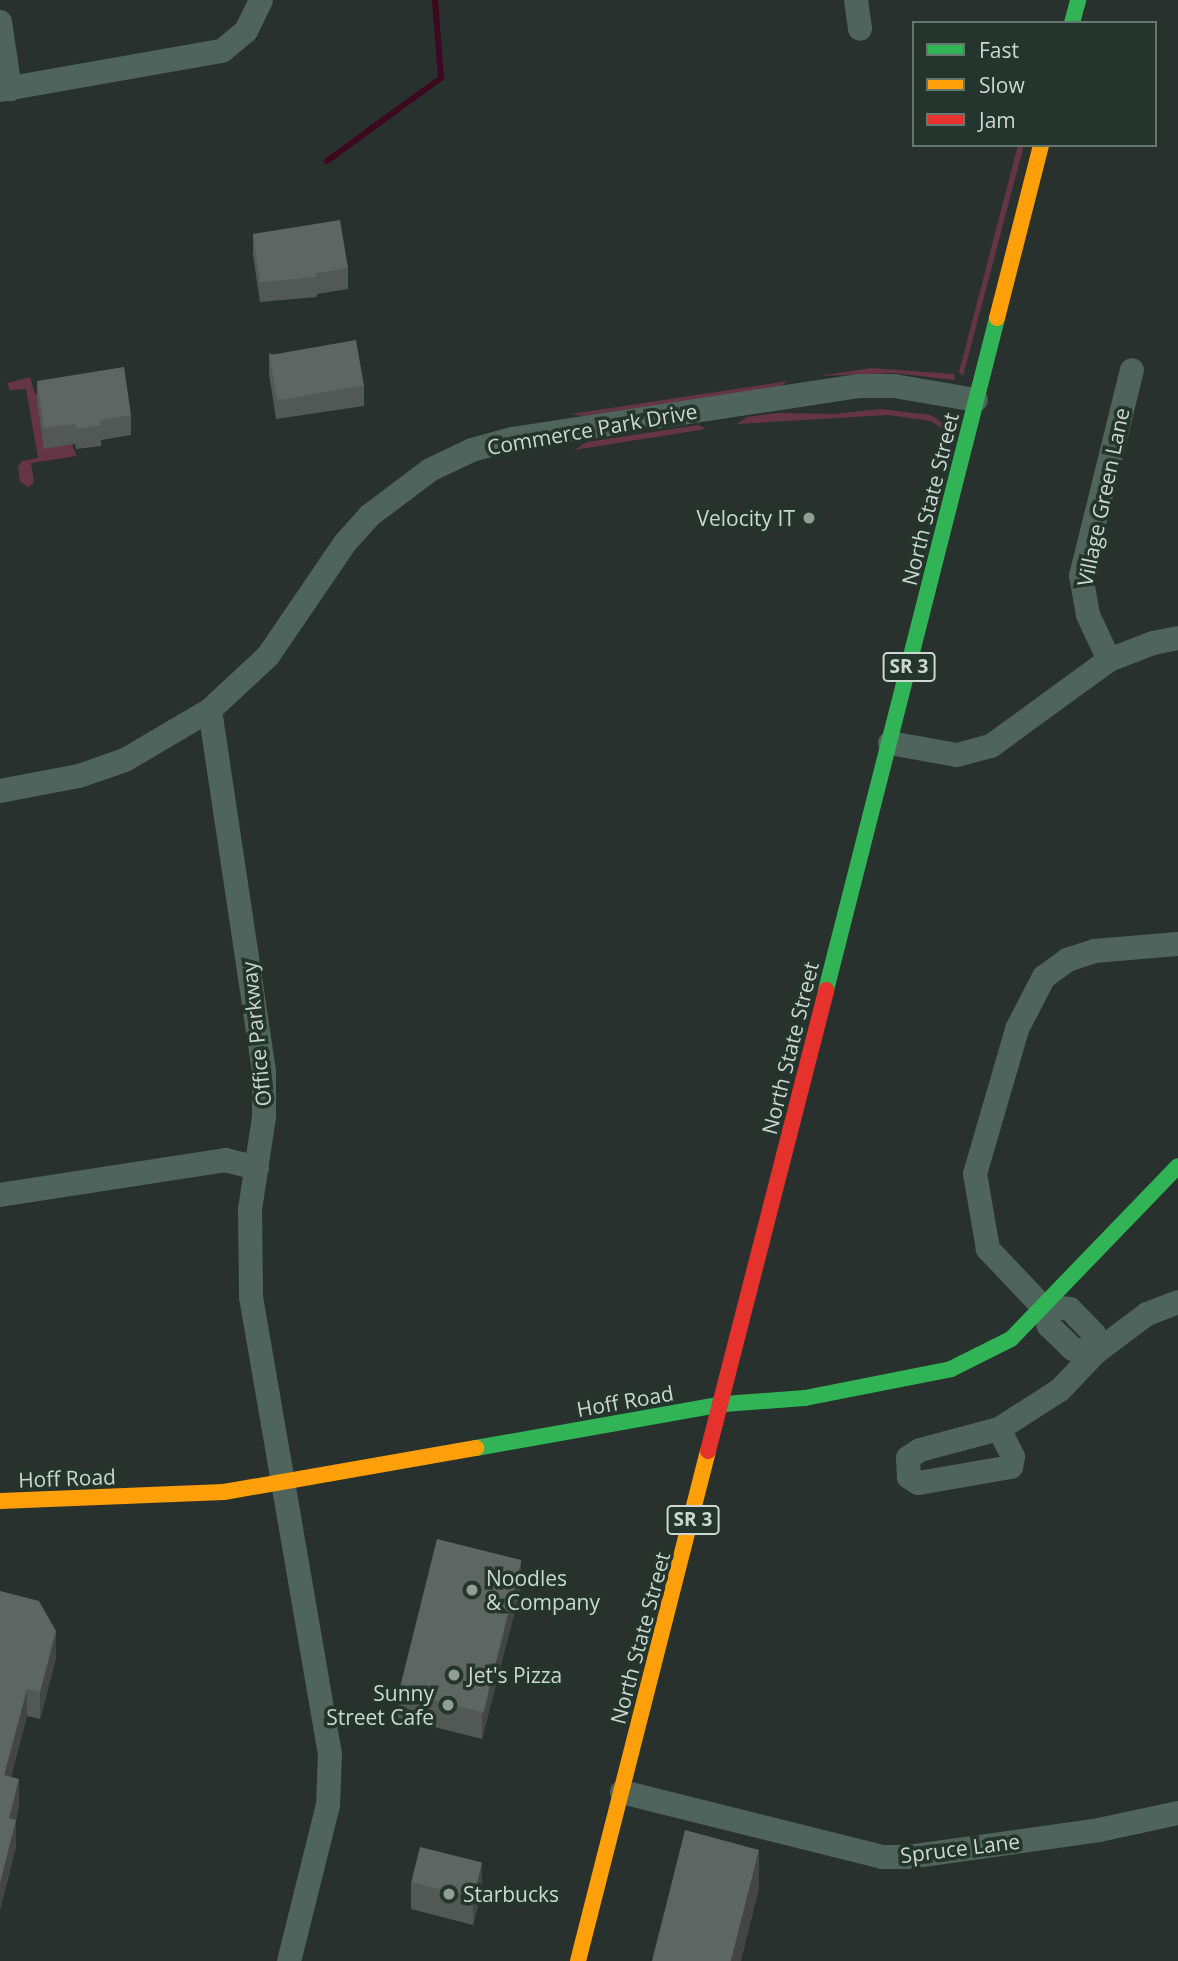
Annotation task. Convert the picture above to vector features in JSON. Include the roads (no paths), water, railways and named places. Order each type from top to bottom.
[{"type":"main road","points":[[1073,21],[1078,0]]},
{"type":"main road","name":"North State Street","points":[[578,1961],[724,1404],[1040,147]]},
{"type":"main road","name":"Hoff Road","points":[[0,1501],[224,1492],[724,1404],[818,1396],[951,1369],[1010,1339],[1178,1166]]},
{"type":"street","points":[[0,22],[5,89],[201,58],[231,46],[252,23],[261,0]]},
{"type":"street","points":[[856,0],[860,29]]},
{"type":"street","name":"Village Green Lane","points":[[1110,660],[1088,615],[1081,576],[1132,370]]},
{"type":"street","name":"Commerce Park Drive","points":[[0,791],[79,776],[125,760],[210,710],[268,656],[345,543],[369,516],[430,470],[472,450],[512,439],[858,386],[894,386],[976,400]]},
{"type":"street","points":[[890,743],[957,755],[991,746],[1110,660],[1153,643],[1178,638]]},
{"type":"street","name":"Office Parkway","points":[[210,710],[264,1071],[248,1250],[251,1297],[330,1753],[328,1805],[289,1961]]},
{"type":"street","points":[[1095,1353],[1094,1334],[1070,1310],[1042,1306],[988,1249],[975,1174],[1017,1029],[1044,977],[1067,960],[1094,951],[1178,944]]},
{"type":"street","points":[[0,1195],[225,1160],[257,1168]]},
{"type":"street","points":[[999,1429],[1060,1390],[1095,1353],[1147,1314],[1178,1302]]},
{"type":"street","name":"Spruce Lane","points":[[622,1792],[883,1857],[908,1857],[1099,1830],[1178,1813]]},
{"type":"waterway","points":[[327,161],[441,78],[435,0]]},
{"type":"place","name":"Velocity IT","points":[[809,518]]},
{"type":"place","name":"Noodles & Company","points":[[472,1590]]},
{"type":"place","name":"Jet's Pizza","points":[[454,1675]]},
{"type":"place","name":"Sunny Street Cafe","points":[[448,1705]]},
{"type":"place","name":"Starbucks","points":[[449,1894]]}]
